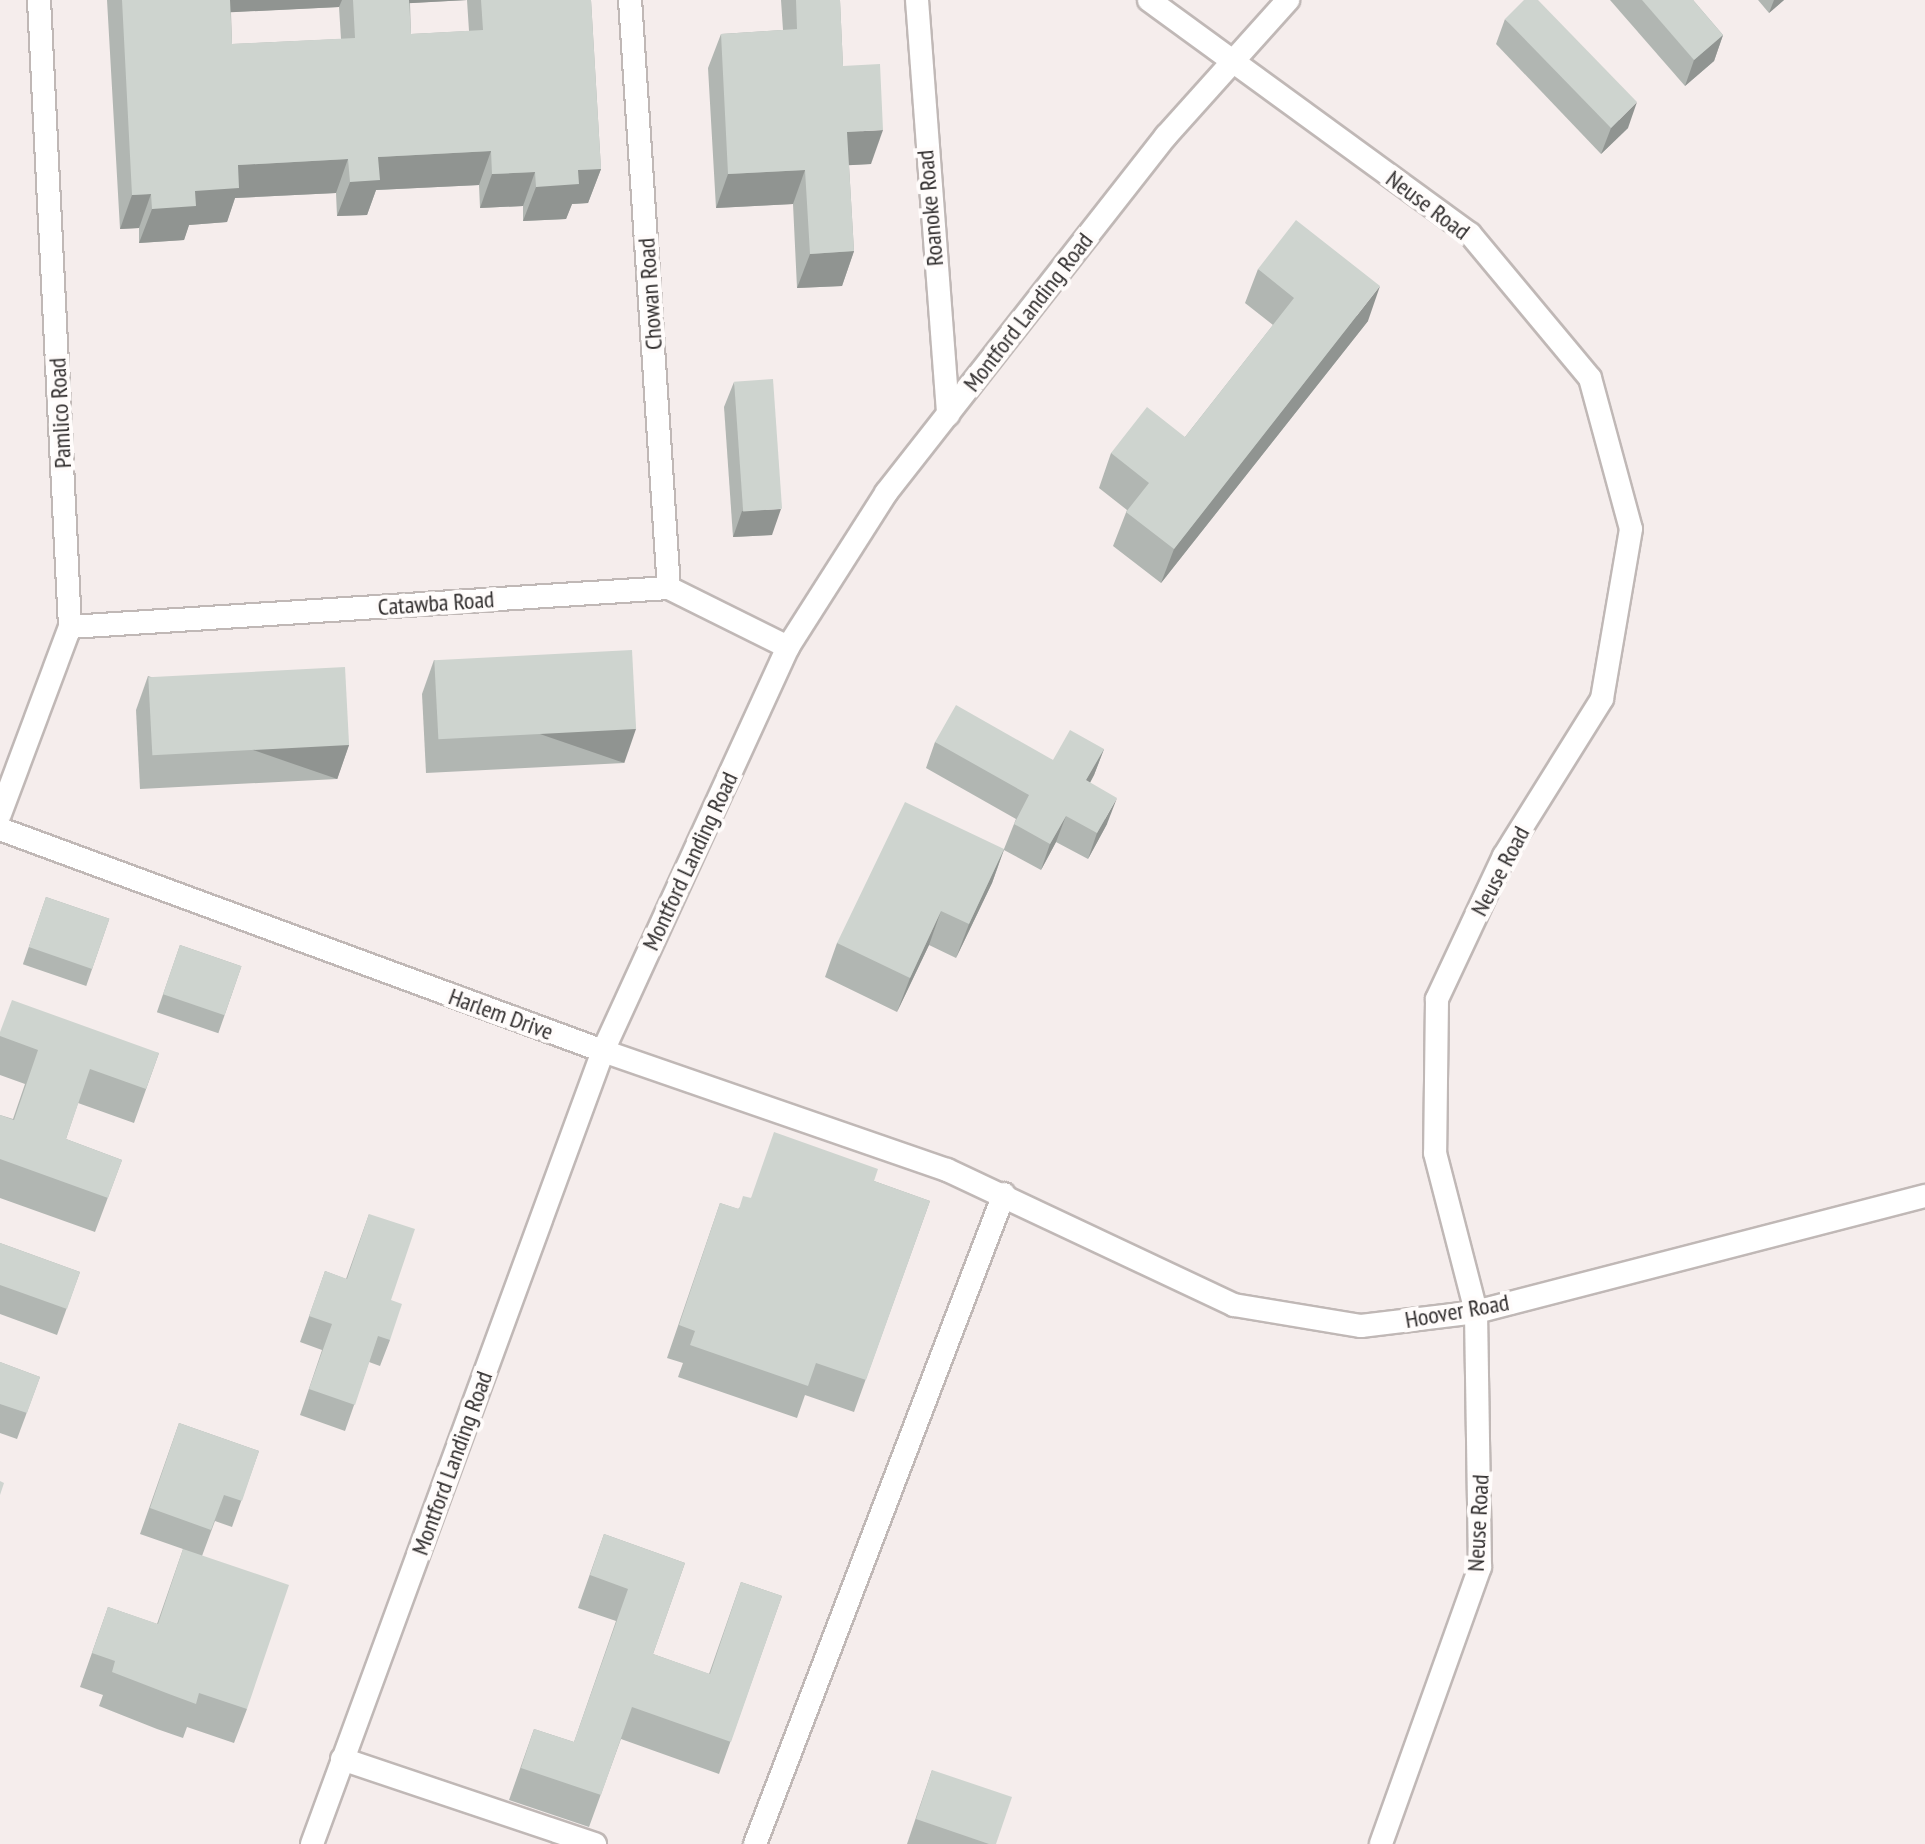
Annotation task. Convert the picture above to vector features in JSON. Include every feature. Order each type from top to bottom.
[{"type":"street","name":"Pamlico Road","points":[[0,814],[70,627],[39,0]]},
{"type":"street","name":"Chowan Road","points":[[630,0],[669,588]]},
{"type":"street","name":"Roanoke Road","points":[[917,0],[948,415]]},
{"type":"street","name":"Neuse Road","points":[[1149,0],[1470,234],[1590,378],[1631,529],[1602,699],[1504,856],[1437,999],[1435,1153],[1476,1312],[1480,1567],[1381,1844]]},
{"type":"street","name":"Montford Landing Road","points":[[312,1844],[603,1051],[788,647],[886,493],[1166,136],[1288,0]]},
{"type":"street","name":"Catawba Road","points":[[70,627],[669,588]]},
{"type":"street","points":[[669,588],[788,647]]},
{"type":"street","name":"Harlem Drive","points":[[0,829],[603,1051],[1004,1194]]},
{"type":"street","points":[[755,1844],[1004,1194]]},
{"type":"street","name":"Hoover Road","points":[[1004,1194],[1234,1305],[1361,1326],[1476,1312],[1925,1196]]},
{"type":"street","points":[[342,1759],[595,1844]]},
{"type":"building","points":[[122,0],[230,0],[232,44],[355,38],[353,0],[409,0],[411,34],[483,30],[481,0],[591,0],[601,169],[578,170],[579,184],[536,187],[535,172],[492,174],[491,151],[378,157],[380,180],[350,182],[348,159],[238,165],[239,188],[195,191],[196,206],[152,209],[151,194],[132,195]]},
{"type":"building","points":[[796,0],[840,0],[843,66],[880,64],[883,130],[847,132],[854,251],[810,254],[805,170],[728,174],[721,34],[797,29]]},
{"type":"building","points":[[1524,0],[1538,0],[1637,102],[1611,128],[1505,19]]},
{"type":"building","points":[[1642,0],[1693,0],[1723,35],[1694,60]]},
{"type":"building","points":[[1296,220],[1380,286],[1174,549],[1126,512],[1149,483],[1111,453],[1147,407],[1185,437],[1294,298],[1258,269]]},
{"type":"building","points":[[773,379],[782,509],[743,511],[734,382]]},
{"type":"building","points":[[632,650],[636,729],[438,739],[434,660]]},
{"type":"building","points":[[345,667],[349,745],[152,755],[148,677]]},
{"type":"building","points":[[956,705],[1053,760],[1070,730],[1104,749],[1086,780],[1117,798],[1097,833],[1066,816],[1050,844],[1014,824],[1029,795],[935,742]]},
{"type":"building","points":[[905,802],[1004,849],[969,924],[941,911],[910,978],[837,943]]},
{"type":"building","points":[[46,897],[109,919],[92,969],[29,947]]},
{"type":"building","points":[[180,945],[241,966],[225,1015],[163,994]]},
{"type":"building","points":[[12,1000],[159,1053],[146,1089],[90,1069],[66,1139],[122,1160],[108,1198],[0,1159],[0,1115],[14,1120],[38,1050],[0,1036]]},
{"type":"building","points":[[774,1132],[878,1169],[874,1181],[930,1201],[866,1380],[816,1363],[808,1386],[690,1345],[695,1331],[679,1325],[720,1203],[739,1209],[743,1196],[751,1198]]},
{"type":"building","points":[[369,1214],[415,1229],[391,1300],[402,1304],[390,1340],[378,1336],[355,1405],[309,1389],[332,1324],[309,1316],[325,1271],[347,1279]]},
{"type":"building","points":[[0,1243],[80,1272],[67,1309],[0,1285]]},
{"type":"building","points":[[0,1362],[40,1377],[27,1413],[0,1404]]},
{"type":"building","points":[[179,1423],[259,1451],[242,1501],[224,1495],[211,1530],[150,1508]]},
{"type":"building","points":[[604,1534],[685,1563],[653,1654],[710,1674],[741,1582],[782,1596],[731,1742],[632,1707],[601,1795],[521,1768],[534,1729],[574,1742],[628,1589],[590,1575]]},
{"type":"building","points":[[183,1549],[289,1585],[247,1709],[199,1693],[196,1704],[112,1672],[115,1661],[92,1653],[108,1607],[158,1624]]},
{"type":"building","points":[[932,1770],[1012,1797],[996,1844],[916,1819]]}]
